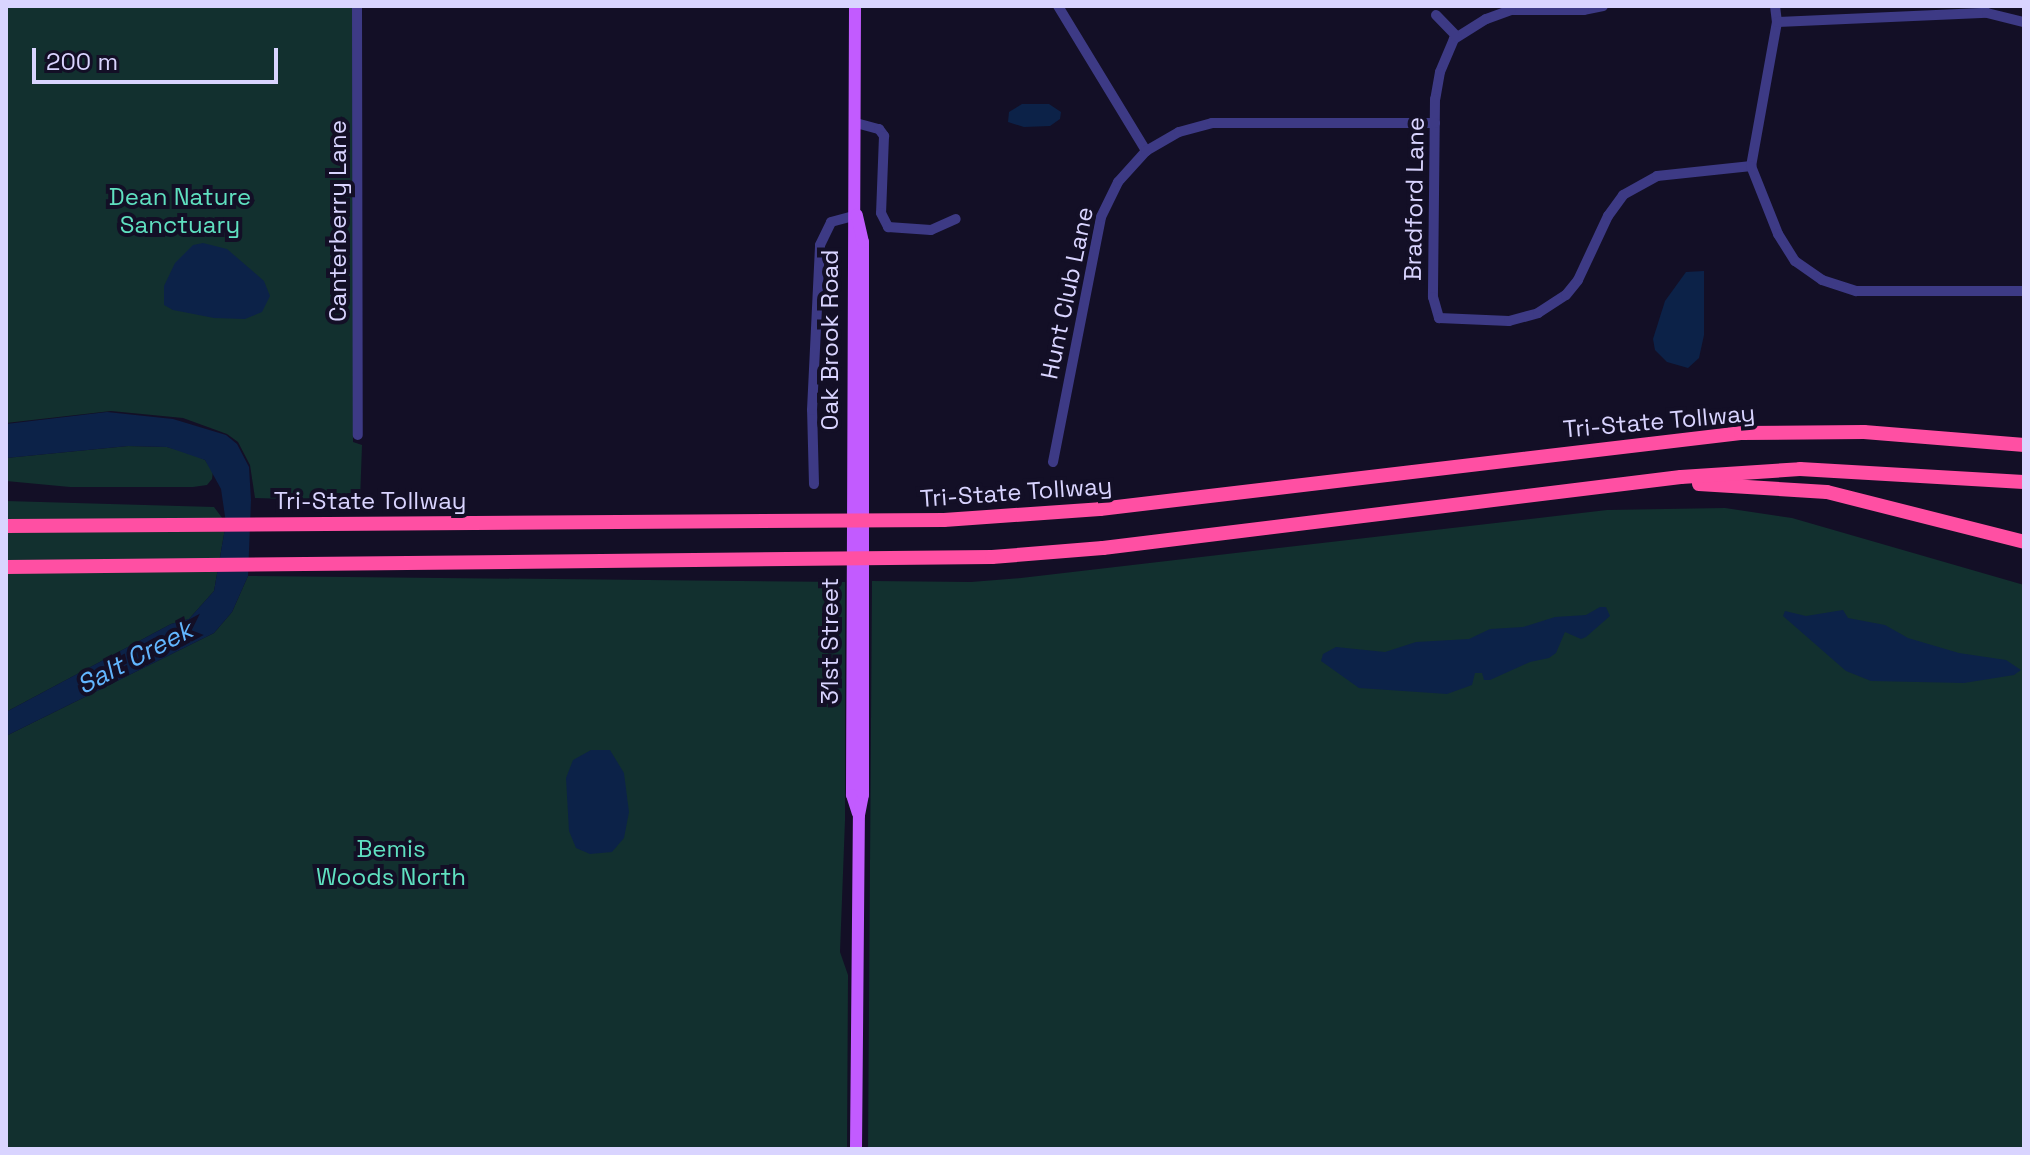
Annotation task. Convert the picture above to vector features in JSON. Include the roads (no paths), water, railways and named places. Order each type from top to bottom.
[{"type":"highway","name":"Tri-State Tollway","points":[[6,526],[802,523],[990,518],[1100,509],[1678,437],[1801,432],[1926,435],[2024,445]]},
{"type":"highway","points":[[1926,435],[2024,438]]},
{"type":"highway","points":[[6,567],[267,567],[992,557],[1103,548],[1681,477],[1800,469],[2024,482]]},
{"type":"highway","points":[[1599,487],[1734,484],[1802,488],[1853,497],[2024,542]]},
{"type":"main road","name":"Oak Brook Road","points":[[855,6],[857,215],[851,242],[858,466]]},
{"type":"main road","name":"31st Street","points":[[856,1149],[859,815],[863,795],[857,611],[858,466]]},
{"type":"street","name":"Canterberry Lane","points":[[357,6],[358,435]]},
{"type":"street","points":[[1058,6],[1146,151]]},
{"type":"street","points":[[1436,15],[1457,37],[1486,19],[1511,10],[1584,10],[1603,6]]},
{"type":"street","points":[[1775,6],[1777,22],[1751,166],[1782,243],[1795,261],[1833,285],[1869,292],[2024,291]]},
{"type":"street","points":[[1777,22],[1987,13],[2024,22]]},
{"type":"street","name":"Bradford Lane","points":[[1457,37],[1437,80],[1433,297],[1439,318],[1458,321],[1523,318],[1566,295],[1585,268],[1612,208],[1638,184],[1669,174],[1751,166]]},
{"type":"street","points":[[856,123],[879,129],[884,136],[881,213],[888,227],[931,230],[956,219]]},
{"type":"street","name":"Hunt Club Lane","points":[[1053,462],[1101,217],[1118,182],[1146,151],[1179,132],[1212,123],[1435,123]]},
{"type":"street","points":[[814,484],[812,410],[820,245],[831,222],[857,215]]},
{"type":"water","points":[[1022,104],[1049,104],[1061,112],[1060,119],[1050,126],[1024,127],[1008,122],[1009,112]]},
{"type":"water","points":[[203,243],[227,249],[264,281],[270,296],[262,312],[245,319],[214,318],[173,310],[164,305],[164,286],[175,263],[193,245]]},
{"type":"water","points":[[1704,271],[1704,335],[1699,358],[1688,368],[1667,362],[1655,350],[1653,339],[1665,301],[1686,272]]},
{"type":"water","name":"Salt Creek","points":[[107,412],[173,419],[226,435],[237,444],[249,467],[248,576],[232,612],[214,633],[6,736],[6,712],[171,624],[189,619],[214,591],[226,523],[221,489],[205,460],[167,447],[128,446],[6,458],[6,424]]},
{"type":"water","points":[[1606,607],[1610,616],[1586,637],[1581,639],[1565,632],[1556,653],[1549,658],[1530,662],[1490,680],[1484,680],[1482,673],[1475,673],[1472,685],[1447,694],[1359,688],[1321,661],[1323,654],[1336,647],[1385,652],[1416,642],[1469,639],[1490,629],[1523,627],[1555,617],[1586,615]]},
{"type":"water","points":[[1843,610],[1848,618],[1885,625],[1908,638],[1959,653],[2006,660],[2021,670],[2014,675],[1964,683],[1871,681],[1846,671],[1783,616],[1785,611],[1806,616]]},
{"type":"water","points":[[591,750],[610,750],[624,773],[629,812],[624,838],[612,852],[590,854],[576,848],[569,831],[566,778],[573,760]]},
{"type":"park label","name":"Dean Nature Sanctuary","points":[[180,211]]},
{"type":"park label","name":"Bemis Woods North","points":[[391,863]]}]
